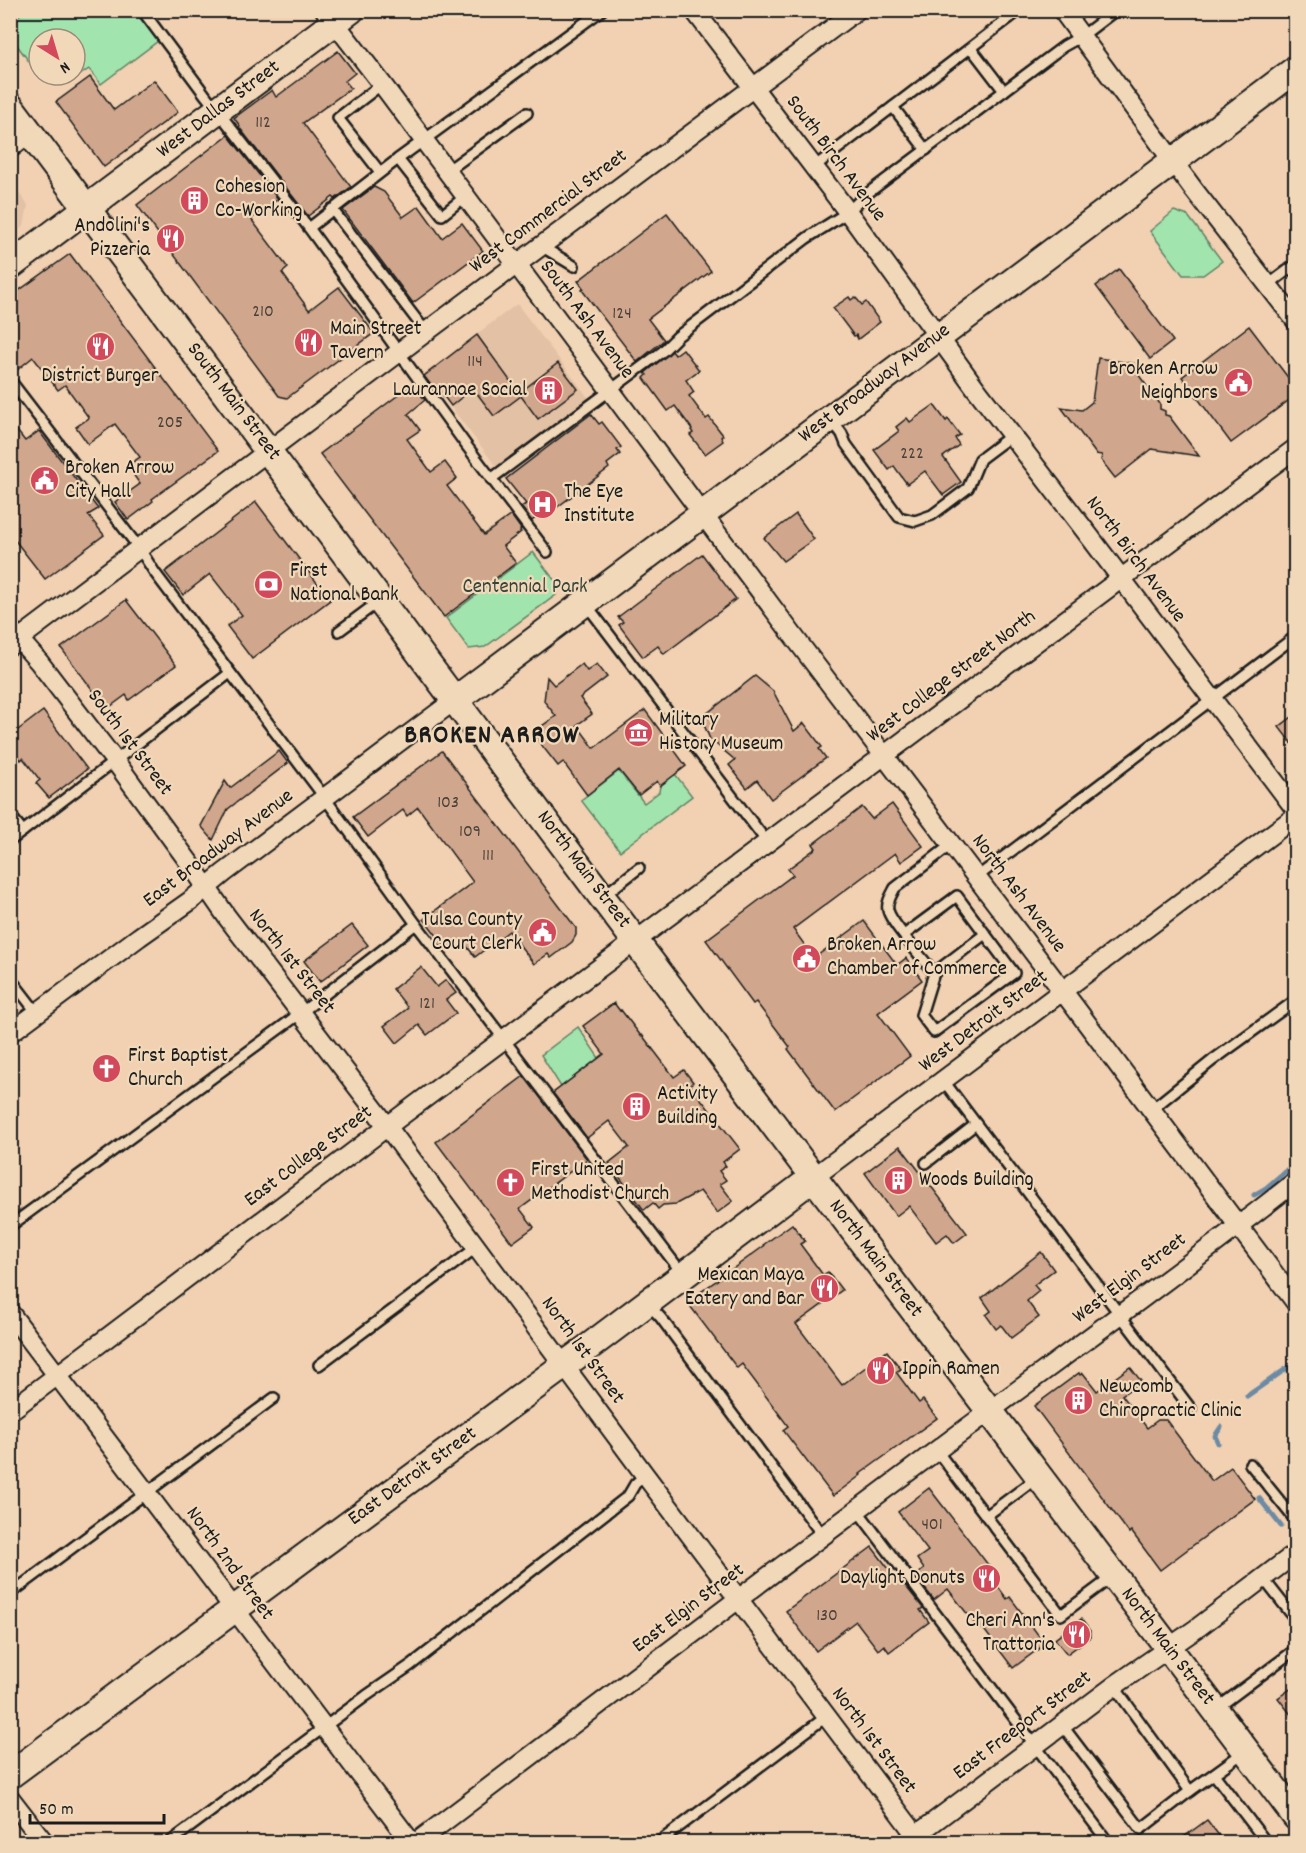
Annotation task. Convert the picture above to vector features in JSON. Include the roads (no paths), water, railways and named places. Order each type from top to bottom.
[{"type":"street","name":"South Birch Avenue","points":[[694,10],[848,212],[938,337]]},
{"type":"street","name":"West Commercial Street","points":[[13,638],[139,548],[857,10]]},
{"type":"street","points":[[1062,10],[1173,161],[1296,321]]},
{"type":"street","name":"West Dallas Street","points":[[10,266],[218,111],[337,15]]},
{"type":"street","name":"South Ash Avenue","points":[[337,15],[423,141],[703,514]]},
{"type":"street","name":"West Broadway Avenue","points":[[455,700],[1296,69]]},
{"type":"street","name":"South Main Street","points":[[10,106],[455,700]]},
{"type":"street","name":"North Birch Avenue","points":[[938,337],[1296,810]]},
{"type":"street","name":"West College Street North","points":[[636,941],[1296,448]]},
{"type":"street","name":"North Ash Avenue","points":[[703,514],[1296,1303]]},
{"type":"street","name":"South 1st Street","points":[[13,638],[41,664],[207,887]]},
{"type":"street","name":"East Broadway Avenue","points":[[10,1033],[455,700]]},
{"type":"street","name":"North Main Street","points":[[455,700],[1296,1817]]},
{"type":"street","name":"West Detroit Street","points":[[814,1177],[1296,816]]},
{"type":"street","name":"North 1st Street","points":[[207,887],[827,1716],[915,1840]]},
{"type":"street","name":"East College Street","points":[[10,1411],[636,941]]},
{"type":"street","name":"East Detroit Street","points":[[10,1775],[814,1177]]},
{"type":"street","name":"West Elgin Street","points":[[989,1412],[1120,1316],[1296,1180]]},
{"type":"street","name":"North 2nd Street","points":[[10,1313],[148,1492],[411,1842]]},
{"type":"street","name":"East Elgin Street","points":[[417,1842],[989,1412]]},
{"type":"street","name":"East Freeport Street","points":[[915,1840],[1062,1725],[1296,1553]]},
{"type":"street","points":[[10,1797],[44,1842]]},
{"type":"lane","points":[[142,10],[309,228],[491,479],[547,552]]},
{"type":"lane","points":[[309,228],[380,172],[602,10]]},
{"type":"lane","points":[[814,167],[1020,10]]},
{"type":"lane","points":[[491,479],[663,351],[678,336],[807,238],[848,212],[864,196],[1064,46],[1082,36],[1116,10]]},
{"type":"lane","points":[[971,48],[1004,91]]},
{"type":"lane","points":[[380,172],[338,118],[382,84]]},
{"type":"lane","points":[[893,107],[926,150]]},
{"type":"lane","points":[[447,171],[527,113]]},
{"type":"lane","points":[[10,154],[33,135]]},
{"type":"lane","points":[[398,159],[442,215],[466,196]]},
{"type":"lane","points":[[332,209],[426,332]]},
{"type":"lane","points":[[541,246],[574,266]]},
{"type":"lane","points":[[1268,285],[1296,264]]},
{"type":"lane","points":[[10,380],[139,548],[155,573],[325,798],[416,924],[684,1274]]},
{"type":"lane","points":[[830,418],[899,517],[915,521],[932,515],[968,488],[980,459],[1012,435]]},
{"type":"lane","points":[[339,631],[381,600]]},
{"type":"lane","points":[[585,602],[768,842]]},
{"type":"lane","points":[[976,877],[1296,636]]},
{"type":"lane","points":[[10,841],[230,673]]},
{"type":"lane","points":[[10,815],[23,831]]},
{"type":"lane","points":[[934,973],[904,935],[888,909],[889,898],[895,888],[952,844]]},
{"type":"lane","points":[[602,897],[639,868]]},
{"type":"lane","points":[[904,935],[957,896],[1014,973],[934,1032],[921,1015],[934,973],[985,934]]},
{"type":"lane","points":[[10,1226],[302,1012],[416,924]]},
{"type":"lane","points":[[11,980],[37,1013]]},
{"type":"lane","points":[[1151,1110],[1296,1000]]},
{"type":"lane","points":[[943,1080],[1191,1409]]},
{"type":"lane","points":[[926,1163],[976,1124]]},
{"type":"lane","points":[[319,1365],[477,1247]]},
{"type":"lane","points":[[647,1303],[661,1318],[824,1536]]},
{"type":"lane","points":[[10,1594],[274,1398]]},
{"type":"lane","points":[[937,1451],[1061,1615],[1114,1576]]},
{"type":"lane","points":[[1250,1464],[1296,1521]]},
{"type":"lane","points":[[170,1842],[411,1665],[628,1496],[635,1484],[645,1475]]},
{"type":"lane","points":[[986,1516],[1039,1477]]},
{"type":"lane","points":[[858,1511],[1108,1842]]},
{"type":"lane","points":[[1263,1578],[1296,1620]]},
{"type":"lane","points":[[1215,1709],[1296,1649]]},
{"type":"lane","points":[[1114,1686],[1190,1791]]},
{"type":"lane","points":[[659,1842],[827,1716]]},
{"type":"lane","points":[[1062,1725],[1140,1829],[1245,1750]]},
{"type":"lane","points":[[1214,1773],[1266,1842]]},
{"type":"waterway","points":[[1254,1195],[1266,1188],[1295,1163]]},
{"type":"waterway","points":[[1247,1396],[1296,1362]]},
{"type":"waterway","points":[[1218,1443],[1215,1436],[1221,1427]]},
{"type":"waterway","points":[[1259,1498],[1281,1526]]},
{"type":"place","name":"Cohesion Co-Working","points":[[194,200]]},
{"type":"place","name":"Andolini's Pizzeria","points":[[171,239]]},
{"type":"place","name":"Main Street Tavern","points":[[309,342]]},
{"type":"place","name":"District Burger","points":[[100,346]]},
{"type":"place","name":"Broken Arrow Neighbors","points":[[1239,382]]},
{"type":"place","name":"Laurannae Social","points":[[548,391]]},
{"type":"place","name":"Broken Arrow City Hall","points":[[44,481]]},
{"type":"place","name":"The Eye Institute","points":[[543,505]]},
{"type":"place","name":"First National Bank","points":[[269,584]]},
{"type":"place","name":"Military History Museum","points":[[638,733]]},
{"type":"place","name":"Tulsa County Court Clerk","points":[[543,933]]},
{"type":"place","name":"Broken Arrow Chamber of Commerce","points":[[806,958]]},
{"type":"place","name":"First Baptist Church","points":[[107,1069]]},
{"type":"place","name":"Activity Building","points":[[636,1107]]},
{"type":"place","name":"Woods Building","points":[[898,1181]]},
{"type":"place","name":"First United Methodist Church","points":[[510,1183]]},
{"type":"place","name":"Mexican Maya Eatery and Bar","points":[[825,1288]]},
{"type":"place","name":"Ippin Ramen","points":[[881,1370]]},
{"type":"place","name":"Newcomb Chiropractic Clinic","points":[[1078,1400]]},
{"type":"place","name":"Daylight Donuts","points":[[986,1579]]},
{"type":"place","name":"Cheri Ann's Trattoria","points":[[1076,1634]]},
{"type":"district","name":"BROKEN ARROW","points":[[492,736]]},
{"type":"park label","name":"Centennial Park","points":[[525,588]]}]
